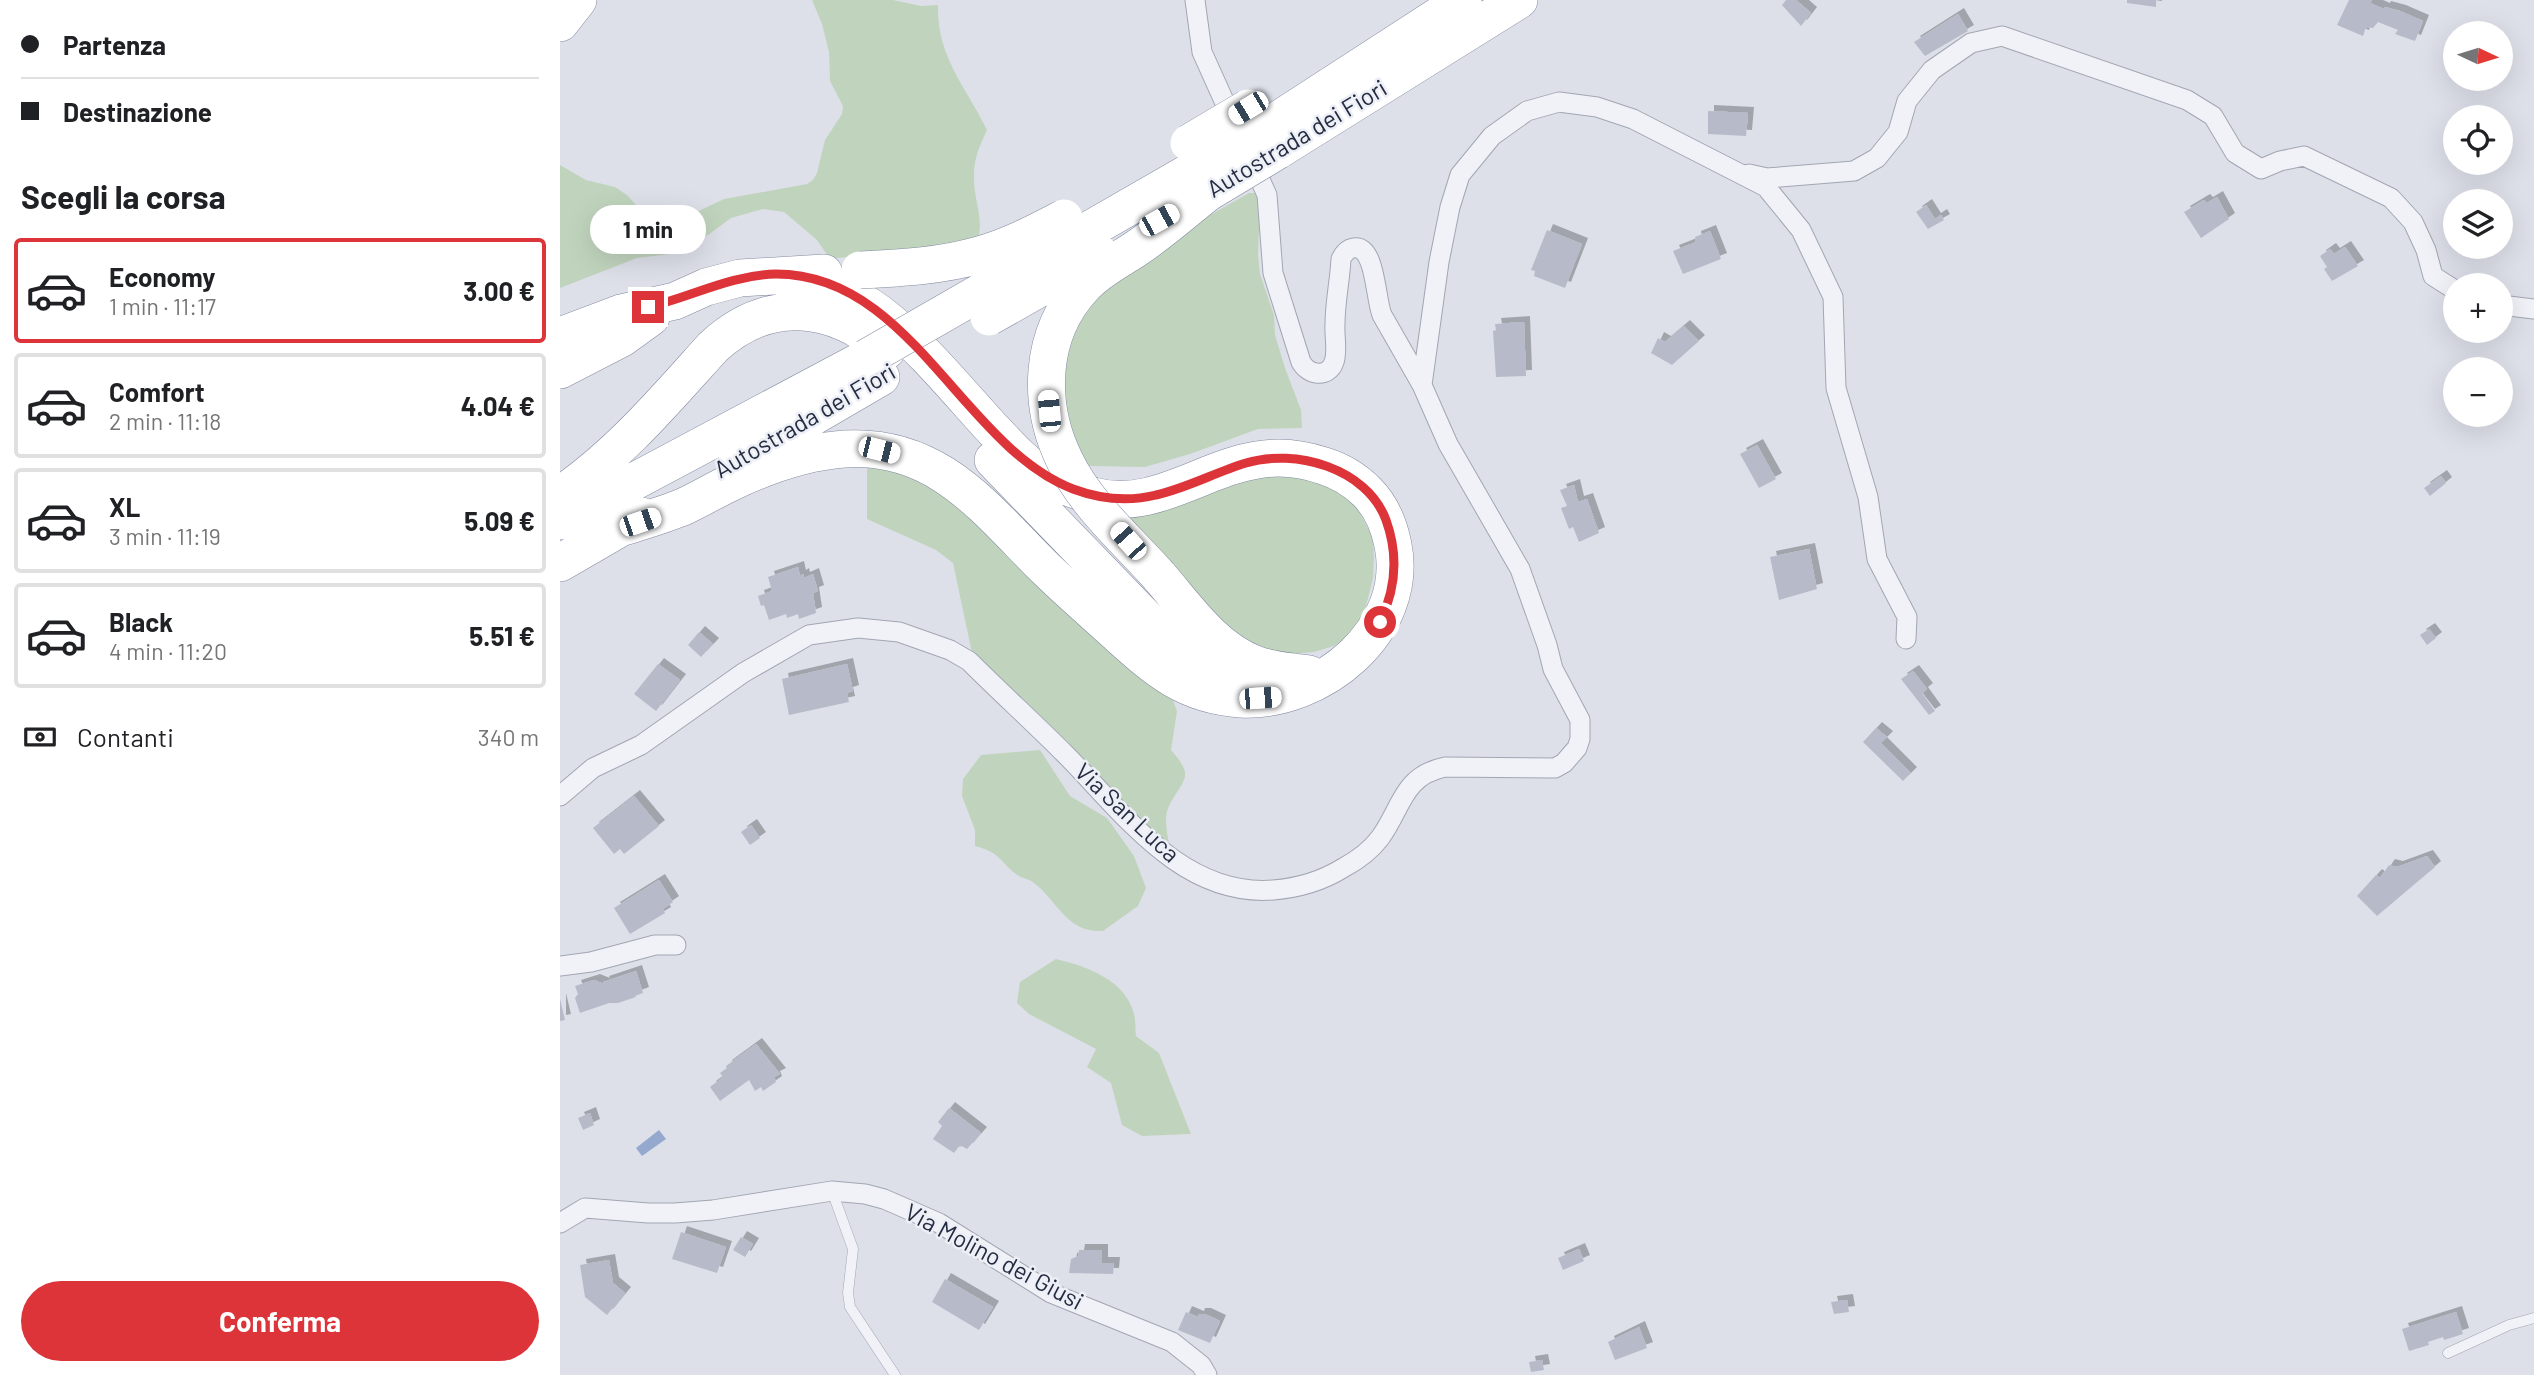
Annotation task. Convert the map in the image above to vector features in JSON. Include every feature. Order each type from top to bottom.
[{"type":"highway","points":[[560,7],[570,0]]},
{"type":"highway","points":[[560,23],[578,0]]},
{"type":"highway","name":"Autostrada dei Fiori","points":[[560,521],[873,368],[1206,194],[1262,130],[1519,0]]},
{"type":"highway","name":"Autostrada dei Fiori","points":[[560,563],[1262,130],[1462,1]]},
{"type":"highway","points":[[560,370],[622,338],[675,301],[706,287],[740,278],[773,274],[799,275],[939,264],[980,255],[1024,239],[1066,217],[1262,130]]},
{"type":"highway","points":[[1206,194],[1165,228],[1098,273],[1083,286],[1071,302],[1058,325],[1049,351],[1046,381],[1049,411],[1065,461],[1097,506],[1212,636],[1233,653],[1255,664],[1326,669]]},
{"type":"highway","points":[[560,495],[619,448],[727,334],[766,315],[810,312],[832,317],[868,334],[901,364],[1166,639],[1191,661],[1208,671],[1243,681],[1267,683],[1326,669],[1358,650],[1380,622],[1389,604],[1395,569],[1394,552],[1385,517],[1364,489],[1350,478],[1314,463],[1296,459],[1260,459],[1158,495],[1138,498],[1098,497],[1073,489],[1044,476],[1012,449],[888,320],[862,301],[799,275]]},
{"type":"highway","points":[[560,336],[621,313],[675,301]]},
{"type":"highway","points":[[620,528],[686,505],[733,481],[803,455],[844,449],[879,450],[915,459],[948,475],[980,500],[1044,567],[1151,666],[1185,686],[1239,699],[1280,697],[1317,683],[1326,669]]},
{"type":"street","name":"Via San Luca","points":[[560,796],[593,768],[641,745],[743,673],[809,635],[858,628],[899,632],[950,650],[969,661],[1115,807],[1166,854],[1196,874],[1230,886],[1287,889],[1326,878],[1360,857],[1380,838],[1411,784],[1428,772],[1445,767],[1555,768],[1571,756],[1580,739],[1580,720],[1553,669],[1520,569],[1448,444],[1422,385],[1382,315],[1371,258],[1364,250],[1348,250],[1341,259],[1334,363],[1326,372],[1320,374],[1314,374],[1304,368],[1273,273],[1267,195],[1202,52],[1195,0]]},
{"type":"street","points":[[1733,171],[1767,177],[1854,171],[1877,158],[1898,132],[1907,101],[1932,70],[1971,43],[2003,36],[2187,100],[2213,116],[2235,153],[2261,169],[2280,161],[2304,156],[2391,198],[2413,222],[2426,250],[2433,276],[2443,282]]},
{"type":"street","points":[[1422,385],[1439,262],[1450,207],[1460,175],[1492,136],[1527,111],[1559,102],[1597,107],[1633,119],[1766,187],[1801,230],[1833,297],[1836,388],[1868,497],[1877,559],[1907,617],[1906,639]]},
{"type":"street","points":[[2513,307],[2534,309]]},
{"type":"street","points":[[560,965],[591,962],[655,945],[676,945]]},
{"type":"street","name":"Via Molino dei Giusi","points":[[560,1223],[585,1208],[648,1213],[713,1210],[832,1192],[866,1194],[939,1223],[968,1244],[1051,1293],[1172,1342],[1201,1365],[1207,1375]]},
{"type":"lane","points":[[832,1192],[853,1249],[848,1293],[850,1307],[895,1375]]},
{"type":"lane","points":[[2448,1353],[2509,1325],[2534,1318]]},
{"type":"green space","points":[[812,0],[893,0],[921,6],[938,5],[942,41],[954,71],[987,130],[974,167],[974,188],[980,226],[977,241],[830,259],[817,240],[784,212],[763,209],[731,218],[708,235],[670,254],[637,258],[560,288],[560,165],[586,180],[615,187],[627,195],[647,217],[669,225],[724,199],[807,184],[813,180],[825,140],[842,114],[843,106],[830,81],[829,52]]},
{"type":"green space","points":[[1249,193],[1256,193],[1260,211],[1260,274],[1274,315],[1275,335],[1301,410],[1302,428],[1258,429],[1145,467],[1089,466],[1078,449],[1062,410],[1066,347],[1095,291],[1182,231]]},
{"type":"green space","points":[[867,462],[941,489],[1172,698],[1177,711],[1171,750],[1183,766],[1185,777],[1167,814],[1169,844],[1159,842],[1084,759],[972,653],[953,563],[936,550],[867,519]]},
{"type":"green space","points":[[1305,470],[1353,500],[1373,538],[1373,578],[1363,618],[1350,635],[1334,646],[1314,652],[1282,655],[1233,639],[1163,564],[1126,511],[1237,481]]},
{"type":"green space","points":[[1040,750],[1070,796],[1107,818],[1134,856],[1146,888],[1138,906],[1103,931],[1080,927],[1032,882],[1019,876],[996,855],[975,846],[975,830],[962,796],[963,779],[981,755]]},
{"type":"green space","points":[[1056,959],[1103,976],[1123,992],[1134,1014],[1136,1036],[1159,1053],[1191,1134],[1142,1136],[1122,1125],[1111,1083],[1087,1067],[1096,1049],[1029,1014],[1017,1003],[1020,982]]},
{"type":"water","points":[[659,1130],[666,1139],[642,1156],[636,1148]]},
{"type":"building","points":[[1786,0],[1796,0],[1811,13],[1801,26],[1782,5]]},
{"type":"building","points":[[2127,0],[2156,0],[2156,7],[2127,3]]},
{"type":"building","points":[[2349,0],[2372,0],[2370,3],[2384,9],[2385,7],[2400,11],[2423,21],[2415,41],[2395,34],[2398,30],[2378,22],[2373,28],[2366,27],[2363,36],[2337,25]]},
{"type":"building","points":[[1958,14],[1968,31],[1925,56],[1914,42]]},
{"type":"building","points":[[1708,111],[1748,113],[1746,136],[1708,134]]},
{"type":"building","points":[[2217,197],[2229,219],[2201,238],[2184,212],[2204,200],[2207,203]]},
{"type":"building","points":[[1926,205],[1935,219],[1941,215],[1944,220],[1928,229],[1916,212]]},
{"type":"building","points":[[1547,230],[1582,244],[1565,288],[1534,276],[1535,271],[1531,270]]},
{"type":"building","points":[[1710,231],[1721,259],[1683,274],[1673,251],[1696,242],[1695,237]]},
{"type":"building","points":[[2345,247],[2358,266],[2332,281],[2320,256],[2330,249],[2334,254]]},
{"type":"building","points":[[1524,322],[1526,376],[1496,377],[1493,331],[1496,330],[1495,324]]},
{"type":"building","points":[[1684,326],[1699,341],[1672,365],[1651,353],[1658,338],[1665,342]]},
{"type":"building","points":[[1757,445],[1776,479],[1759,488],[1740,454]]},
{"type":"building","points":[[2441,476],[2446,483],[2430,496],[2424,488]]},
{"type":"building","points":[[1574,485],[1578,502],[1587,499],[1599,533],[1579,542],[1573,527],[1569,529],[1561,508],[1567,506],[1560,490]]},
{"type":"building","points":[[1809,549],[1817,589],[1779,600],[1770,557]]},
{"type":"building","points":[[798,567],[800,576],[803,574],[804,578],[813,574],[818,591],[813,593],[816,613],[799,619],[798,614],[787,618],[786,614],[769,620],[758,596],[772,591],[768,577]]},
{"type":"building","points":[[2429,629],[2436,638],[2427,645],[2420,635]]},
{"type":"building","points":[[699,632],[713,644],[701,657],[688,645]]},
{"type":"building","points":[[658,664],[680,680],[656,711],[634,694]]},
{"type":"building","points":[[847,664],[853,691],[847,693],[849,702],[789,715],[782,679]]},
{"type":"building","points":[[1913,671],[1927,689],[1922,693],[1935,711],[1929,715],[1901,679]]},
{"type":"building","points":[[1876,728],[1887,737],[1881,743],[1911,773],[1903,781],[1863,742]]},
{"type":"building","points":[[634,796],[659,826],[624,854],[620,849],[614,854],[593,828]]},
{"type":"building","points":[[751,825],[760,838],[750,845],[741,832]]},
{"type":"building","points":[[2427,856],[2435,867],[2377,916],[2357,896],[2376,875],[2380,878],[2389,865],[2397,867]]},
{"type":"building","points":[[659,880],[673,902],[663,909],[665,913],[630,934],[614,908]]},
{"type":"building","points":[[636,971],[643,993],[580,1013],[575,998],[578,994],[575,986],[594,980],[604,984],[603,982]]},
{"type":"building","points":[[560,999],[565,1020],[560,1021]]},
{"type":"building","points":[[756,1044],[780,1074],[774,1077],[776,1082],[763,1091],[761,1087],[755,1091],[749,1080],[720,1101],[710,1087],[723,1077],[720,1073],[726,1066]]},
{"type":"building","points":[[949,1108],[981,1133],[967,1149],[960,1145],[954,1153],[933,1139],[942,1126],[938,1122]]},
{"type":"building","points":[[590,1113],[594,1125],[583,1130],[578,1118]]},
{"type":"building","points":[[681,1232],[726,1247],[717,1273],[672,1259]]},
{"type":"building","points":[[741,1237],[753,1244],[745,1257],[733,1250]]},
{"type":"building","points":[[1579,1249],[1584,1261],[1563,1270],[1558,1258]]},
{"type":"building","points":[[1079,1250],[1102,1250],[1102,1263],[1114,1263],[1113,1274],[1069,1273],[1071,1259],[1078,1256]]},
{"type":"building","points":[[609,1260],[613,1283],[625,1293],[607,1315],[585,1297],[580,1265]]},
{"type":"building","points":[[945,1279],[993,1307],[979,1330],[932,1302]]},
{"type":"building","points":[[1847,1300],[1849,1312],[1834,1314],[1831,1302]]},
{"type":"building","points":[[1186,1312],[1198,1317],[1199,1314],[1205,1314],[1220,1321],[1210,1343],[1178,1330]]},
{"type":"building","points":[[2456,1312],[2463,1334],[2444,1340],[2443,1337],[2409,1351],[2402,1329]]},
{"type":"building","points":[[1639,1327],[1647,1348],[1615,1360],[1608,1342]]},
{"type":"building","points":[[1542,1360],[1544,1370],[1531,1372],[1529,1362]]},
{"type":"route","points":[[648,307],[675,301],[706,287],[740,278],[773,274],[799,275],[836,288],[862,301],[888,320],[1012,449],[1044,476],[1098,497],[1118,499],[1158,495],[1260,459],[1296,459],[1333,469],[1350,478],[1375,501],[1385,517],[1390,533],[1394,552],[1394,586],[1380,622]]}]
